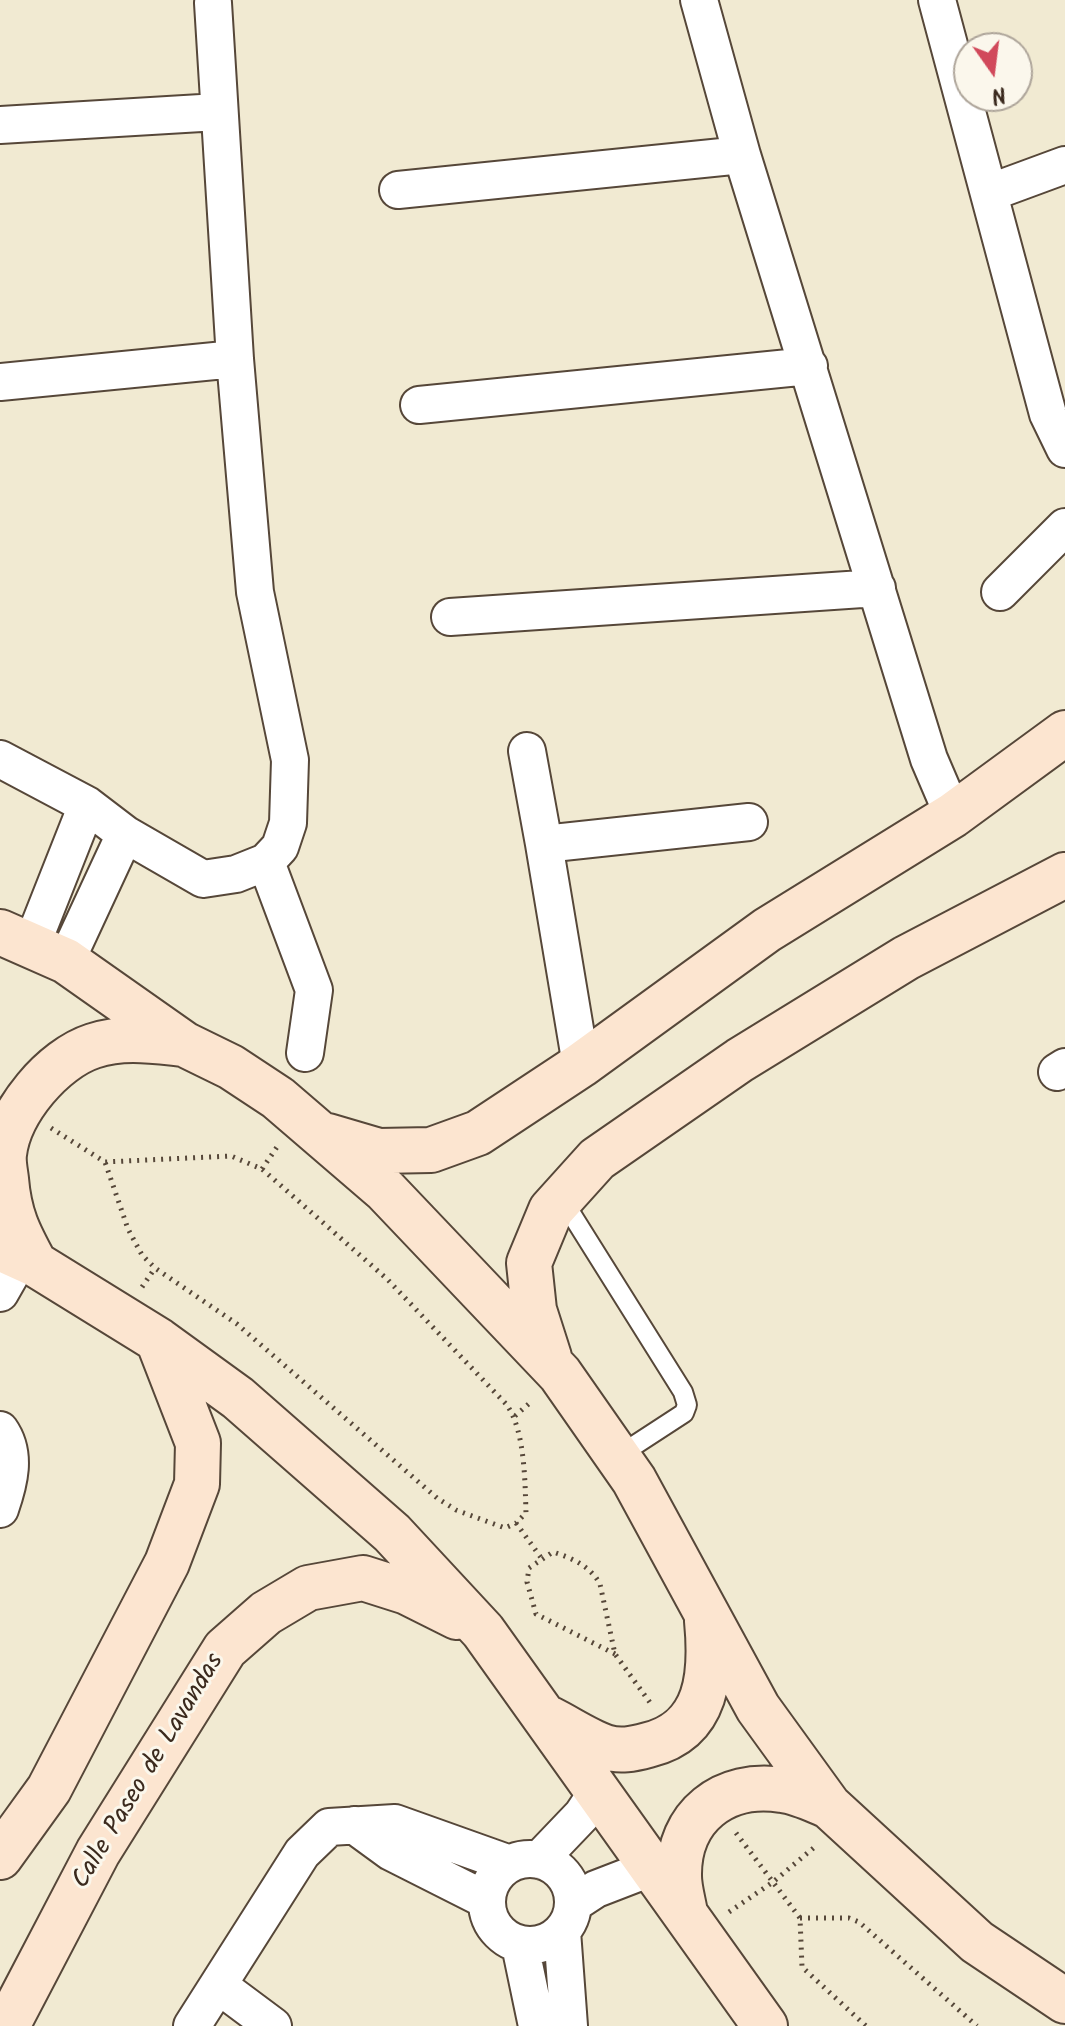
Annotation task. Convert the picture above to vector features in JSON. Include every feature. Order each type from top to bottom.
[{"type":"street","points":[[699,0],[742,155],[929,759],[953,815]]},
{"type":"street","points":[[937,0],[1048,414],[1065,449]]},
{"type":"street","points":[[0,759],[87,805],[125,834],[203,879],[236,874],[266,862],[280,847],[288,823],[290,760],[255,592],[235,359],[213,3]]},
{"type":"street","points":[[0,125],[218,112]]},
{"type":"street","points":[[398,190],[742,155]]},
{"type":"street","points":[[989,193],[1065,165]]},
{"type":"street","points":[[0,382],[235,359]]},
{"type":"street","points":[[419,405],[809,366]]},
{"type":"street","points":[[1000,592],[1065,527]]},
{"type":"street","points":[[450,617],[877,588]]},
{"type":"street","points":[[320,1134],[379,1151],[431,1150],[478,1133],[581,1065],[767,930],[953,815],[1065,733]]},
{"type":"street","points":[[527,751],[581,1065]]},
{"type":"street","points":[[33,946],[87,805]]},
{"type":"street","points":[[544,844],[749,822]]},
{"type":"street","points":[[33,946],[125,834]]},
{"type":"street","points":[[266,862],[314,990],[305,1053]]},
{"type":"street","points":[[551,1363],[534,1310],[529,1263],[551,1210],[597,1159],[740,1060],[906,958],[1065,875]]},
{"type":"street","points":[[33,946],[184,1044],[231,1067],[278,1098],[385,1190],[551,1363],[634,1480],[758,1708],[837,1813],[977,1942],[1065,2001]]},
{"type":"street","points":[[184,1044],[133,1039],[93,1046],[60,1064],[38,1084],[17,1117],[4,1154],[8,1197],[15,1227],[14,1266],[158,1340],[238,1398],[392,1533],[483,1631],[765,2026]]},
{"type":"street","points":[[0,1857],[49,1789],[167,1563],[197,1484],[198,1443],[158,1340]]},
{"type":"street","points":[[0,1430],[8,1442],[10,1481],[0,1509]]},
{"type":"street","name":"Calle Paseo de Lavandas","points":[[7,2026],[98,1852],[218,1659],[266,1613],[308,1588],[363,1578],[407,1592],[483,1631]]},
{"type":"street","points":[[545,1716],[606,1747],[628,1750],[655,1744],[681,1730],[694,1713],[708,1685],[711,1659],[707,1612]]},
{"type":"street","points":[[692,1923],[679,1876],[690,1825],[702,1811],[725,1796],[757,1788],[785,1790],[837,1813]]},
{"type":"street","points":[[598,1791],[582,1815],[524,1862],[498,1873],[489,1886],[486,1900],[488,1915],[495,1929],[506,1939],[520,1945],[550,1941],[568,1917],[596,1889],[653,1867]]},
{"type":"street","points":[[192,2026],[302,1853],[329,1827],[395,1823],[524,1862],[553,1865],[564,1876],[571,1889],[568,1917],[569,2026]]},
{"type":"street","points":[[354,1825],[391,1852],[486,1900]]},
{"type":"street","points":[[520,1945],[537,2026]]},
{"type":"street","points":[[218,1985],[273,2026]]},
{"type":"lane","points":[[561,1198],[683,1392],[687,1405],[684,1413],[618,1456]]},
{"type":"path","points":[[231,1156],[262,1169],[326,1224],[387,1279],[515,1416],[525,1479],[526,1513],[516,1523],[505,1528],[456,1510],[437,1498],[237,1324],[155,1268],[142,1255],[128,1229],[105,1162],[231,1156]]},
{"type":"path","points":[[516,1523],[542,1559]]},
{"type":"path","points":[[553,1552],[587,1567],[594,1574],[600,1584],[615,1654],[536,1614],[527,1573],[542,1559],[553,1552]]},
{"type":"path","points":[[692,1923],[773,1882],[837,1813]]},
{"type":"path","points":[[866,2026],[802,1967],[800,1918],[849,1918],[859,1922],[977,2026]]}]
